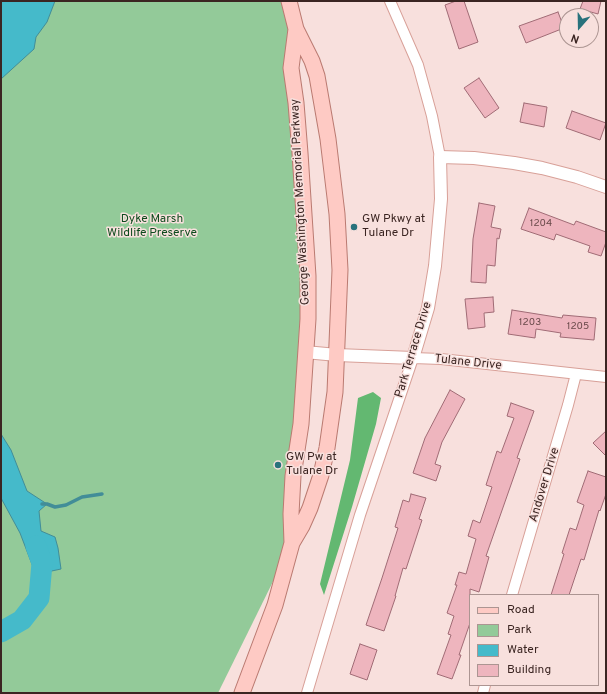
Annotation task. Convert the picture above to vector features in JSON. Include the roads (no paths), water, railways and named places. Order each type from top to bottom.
[{"type":"main road","name":"George Washington Memorial Parkway","points":[[242,693],[275,605],[292,543],[310,508],[321,475],[327,448],[335,392],[340,270],[337,214],[328,139],[317,76],[312,61],[296,29],[289,1]]},
{"type":"main road","name":"George Washington Memorial Parkway","points":[[292,543],[291,514],[293,476],[301,424],[308,319],[308,276],[300,153],[296,103],[291,68],[296,29]]},
{"type":"street","name":"Park Terrace Drive","points":[[307,693],[360,515],[413,358],[428,308],[436,266],[441,199],[440,157],[432,116],[418,64],[390,1]]},
{"type":"street","points":[[440,157],[474,158],[514,163],[542,168],[606,186]]},
{"type":"street","name":"Tulane Drive","points":[[306,352],[449,360],[606,377]]},
{"type":"street","name":"Andover Drive","points":[[512,594],[576,374]]},
{"type":"water","points":[[1,1],[55,1],[47,22],[36,37],[34,49],[1,79]]},
{"type":"water","points":[[1,434],[11,450],[27,491],[47,504],[39,511],[41,531],[55,537],[61,569],[33,575],[33,567],[20,533],[1,498]]},
{"type":"waterway","points":[[42,504],[55,507],[66,505],[82,497],[102,494]]},
{"type":"waterway","points":[[1,632],[22,620],[39,598],[42,563],[36,546]]},
{"type":"place","name":"GW Pkwy at Tulane Dr","points":[[354,227]]},
{"type":"place","name":"GW Pw at Tulane Dr","points":[[278,465]]},
{"type":"park label","name":"Dyke Marsh Wildlife Preserve","points":[[152,227]]}]
